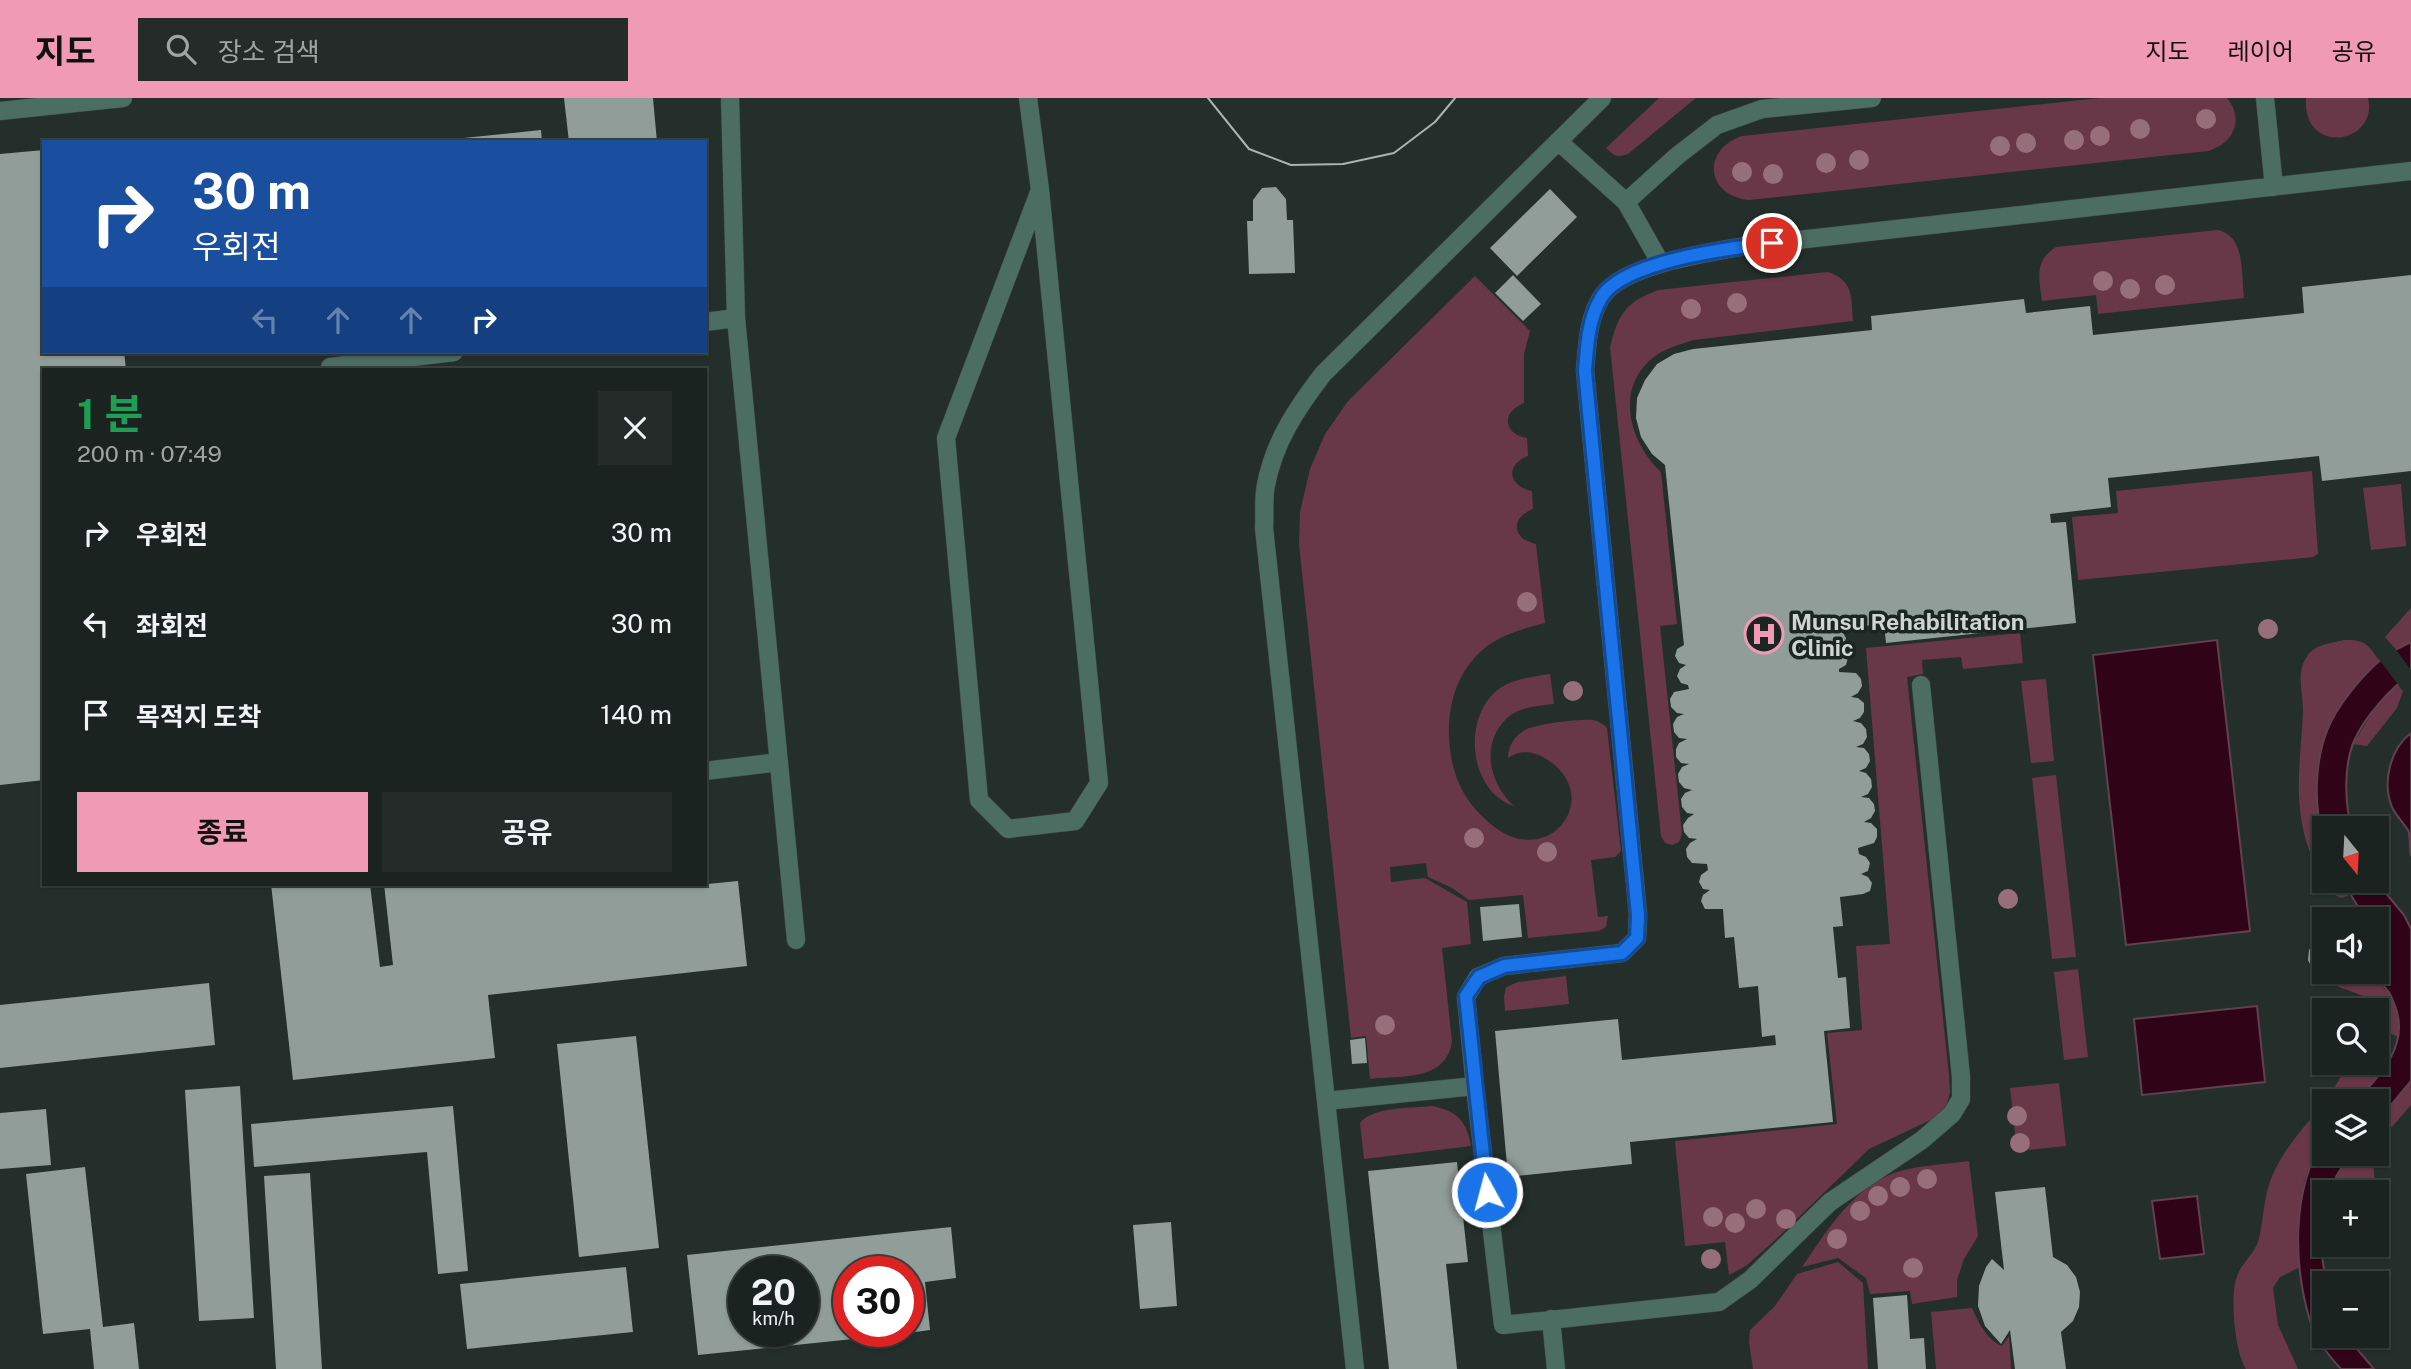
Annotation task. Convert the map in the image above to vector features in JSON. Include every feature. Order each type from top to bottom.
[{"type":"street","points":[[0,111],[123,98]]},
{"type":"street","points":[[730,98],[736,318],[796,940]]},
{"type":"street","points":[[1028,98],[1040,190],[1099,783],[1075,821],[1008,829],[979,800],[946,438],[1040,190]]},
{"type":"street","points":[[1355,1369],[1265,528],[1265,487],[1276,449],[1297,407],[1323,374],[1602,98]]},
{"type":"street","points":[[1626,202],[1677,156],[1717,125],[1762,109],[1872,98]]},
{"type":"street","points":[[2265,98],[2274,187]]},
{"type":"street","points":[[1558,141],[1626,202],[1660,262]]},
{"type":"street","points":[[1921,685],[1961,1077],[1961,1099],[1952,1114],[1922,1140],[1830,1202],[1750,1280],[1719,1302],[1503,1325],[1466,996],[1479,977],[1504,966],[1622,953],[1637,938],[1638,915],[1585,371],[1588,331],[1601,296],[1623,278],[1660,262],[1745,246],[2411,171]]},
{"type":"street","points":[[707,322],[736,318]]},
{"type":"street","points":[[330,368],[437,354]]},
{"type":"street","points":[[707,771],[779,762]]},
{"type":"street","points":[[1326,1101],[1475,1086]]},
{"type":"street","points":[[1551,1319],[1556,1369]]},
{"type":"shaded area","points":[[1659,98],[1696,98],[1628,154],[1616,156],[1611,153],[1606,148]]},
{"type":"shaded area","points":[[2100,98],[2227,98],[2235,115],[2234,130],[2224,143],[2208,151],[1749,200],[1735,197],[1724,190],[1717,182],[1714,172],[1720,151],[1742,136]]},
{"type":"shaded area","points":[[2306,98],[2368,98],[2368,114],[2362,126],[2352,134],[2327,136],[2316,129],[2308,117]]},
{"type":"shaded area","points":[[2217,230],[2226,233],[2237,247],[2242,267],[2244,298],[2098,314],[2096,295],[2042,301],[2039,277],[2041,264],[2056,247]]},
{"type":"shaded area","points":[[1828,272],[1847,285],[1853,321],[1694,340],[1659,353],[1649,361],[1632,388],[1631,418],[1635,433],[1650,461],[1661,472],[1677,624],[1660,626],[1682,834],[1679,842],[1672,845],[1665,843],[1661,836],[1610,347],[1620,317],[1625,311],[1638,300],[1658,290]]},
{"type":"shaded area","points":[[1475,276],[1530,331],[1524,354],[1524,403],[1511,412],[1508,422],[1513,432],[1527,438],[1528,456],[1516,465],[1512,475],[1518,485],[1532,491],[1533,509],[1520,518],[1517,528],[1522,538],[1536,544],[1545,623],[1510,634],[1490,644],[1464,671],[1451,706],[1449,743],[1452,761],[1462,790],[1484,818],[1507,835],[1529,840],[1548,836],[1562,825],[1570,809],[1571,791],[1562,773],[1543,757],[1525,752],[1508,758],[1510,746],[1521,732],[1539,726],[1586,720],[1601,723],[1607,728],[1621,851],[1615,857],[1591,860],[1598,917],[1608,916],[1606,927],[1599,931],[1528,938],[1523,895],[1469,900],[1452,888],[1428,877],[1426,863],[1390,867],[1391,882],[1425,878],[1467,902],[1471,944],[1442,948],[1452,1042],[1448,1055],[1441,1064],[1420,1074],[1370,1079],[1366,1036],[1351,1038],[1299,544],[1300,512],[1310,469],[1325,434],[1348,401]]},
{"type":"shaded area","points":[[2312,471],[2318,554],[2313,557],[2078,580],[2072,517],[2118,513],[2116,491]]},
{"type":"shaded area","points":[[2401,484],[2406,546],[2371,550],[2363,488]]},
{"type":"shaded area","points":[[2411,608],[2411,642],[2396,650],[2385,637]]},
{"type":"shaded area","points":[[2020,633],[2023,663],[1963,669],[1961,657],[1922,660],[1923,674],[1907,677],[1949,1075],[1950,1093],[1946,1106],[1935,1118],[1869,1149],[1774,1241],[1746,1266],[1729,1275],[1725,1242],[1685,1246],[1675,1141],[1837,1124],[1827,1033],[1862,1030],[1856,946],[1890,944],[1866,648]]},
{"type":"shaded area","points":[[2217,640],[2250,931],[2126,945],[2093,655]]},
{"type":"shaded area","points":[[2344,640],[2357,641],[2365,644],[2380,661],[2351,692],[2322,816],[2312,816],[2312,857],[2300,811],[2299,773],[2303,711],[2301,677],[2303,664],[2309,653],[2327,644]]},
{"type":"shaded area","points":[[2411,642],[2411,675],[2387,695],[2354,741],[2348,761],[2346,784],[2350,816],[2319,816],[2318,770],[2327,731],[2343,702],[2367,673],[2389,653]]},
{"type":"shaded area","points":[[1550,674],[1554,704],[1517,711],[1507,718],[1493,739],[1491,763],[1494,775],[1505,797],[1514,806],[1499,798],[1480,772],[1475,738],[1478,720],[1495,692],[1507,684]]},
{"type":"shaded area","points":[[2046,679],[2054,761],[2031,763],[2021,681]]},
{"type":"shaded area","points":[[2397,684],[2403,691],[2397,708],[2367,746],[2353,744],[2374,710]]},
{"type":"shaded area","points":[[2411,733],[2411,856],[2408,830],[2395,813],[2389,798],[2388,777],[2393,757]]},
{"type":"shaded area","points":[[2056,775],[2076,957],[2052,959],[2032,778]]},
{"type":"shaded area","points":[[2349,893],[2350,895],[2342,898],[2333,894]]},
{"type":"shaded area","points":[[2350,893],[2386,893],[2404,915],[2411,929],[2411,1081],[2389,1108],[2389,1089],[2367,1089],[2379,1075],[2389,1075],[2389,1061],[2399,1033],[2399,1020],[2393,1000],[2380,984],[2389,984],[2389,907],[2357,905]]},
{"type":"shaded area","points":[[2078,969],[2088,1057],[2064,1060],[2054,972]]},
{"type":"shaded area","points":[[1566,976],[1569,1004],[1505,1011],[1506,987],[1518,982]]},
{"type":"shaded area","points":[[2333,984],[2379,984],[2387,991],[2399,1012],[2399,1037],[2389,1033],[2389,998],[2366,998]]},
{"type":"shaded area","points":[[2257,1006],[2265,1082],[2142,1095],[2134,1019]]},
{"type":"shaded area","points":[[2342,1075],[2379,1075],[2367,1089],[2333,1089]]},
{"type":"shaded area","points":[[2411,1081],[2411,1105],[2389,1130],[2389,1107]]},
{"type":"shaded area","points":[[2059,1083],[2066,1146],[2017,1151],[2010,1088]]},
{"type":"shaded area","points":[[1432,1106],[1459,1118],[1467,1130],[1471,1146],[1364,1159],[1360,1123],[1365,1118],[1393,1109]]},
{"type":"shaded area","points":[[2312,1118],[2312,1160],[2304,1181],[2300,1267],[2280,1277],[2273,1288],[2278,1325],[2298,1369],[2246,1369],[2239,1351],[2235,1325],[2234,1288],[2240,1269],[2258,1242],[2272,1176],[2292,1143]]},
{"type":"shaded area","points":[[1969,1161],[1978,1236],[1964,1259],[1957,1280],[1957,1297],[1912,1304],[1910,1291],[1870,1294],[1866,1278],[1838,1258],[1802,1267],[1838,1217],[1870,1186],[1903,1170]]},
{"type":"shaded area","points":[[2312,1162],[2312,1166],[2342,1166],[2335,1180],[2312,1180],[2312,1257],[2322,1257],[2324,1271],[2312,1271],[2312,1326],[2305,1302],[2299,1254],[2298,1229]]},
{"type":"shaded area","points":[[2342,1166],[2374,1166],[2374,1180],[2335,1180]]},
{"type":"shaded area","points":[[2197,1196],[2204,1254],[2160,1259],[2152,1201]]},
{"type":"shaded area","points":[[1838,1262],[1863,1283],[1868,1369],[1753,1369],[1750,1330],[1775,1306],[1797,1274]]},
{"type":"shaded area","points":[[1972,1308],[1984,1330],[1996,1343],[2002,1346],[2009,1336],[2011,1369],[1936,1369],[1931,1312]]},
{"type":"shaded area","points":[[2324,1348],[2356,1348],[2374,1369],[2341,1369]]},
{"type":"pier","points":[[2394,647],[2411,670],[2411,679],[2400,687],[2378,658]]},
{"type":"building","points":[[564,98],[653,98],[657,140],[569,140]]},
{"type":"building","points":[[541,130],[542,140],[444,140]]},
{"type":"building","points":[[42,150],[42,354],[124,354],[126,368],[42,368],[42,780],[0,785],[0,154]]},
{"type":"building","points":[[1276,187],[1286,199],[1287,220],[1293,220],[1295,273],[1249,274],[1247,221],[1253,221],[1253,200],[1262,188]]},
{"type":"building","points":[[1550,189],[1577,217],[1517,276],[1490,248]]},
{"type":"building","points":[[1513,275],[1541,304],[1523,321],[1495,293]]},
{"type":"building","name":"Munsu Rehabilitation Clinic","points":[[2411,275],[2411,471],[2322,481],[2319,456],[2108,478],[2111,507],[2050,514],[2051,523],[2066,522],[2076,623],[1886,643],[1884,624],[1835,629],[1842,631],[1846,638],[1844,645],[1837,649],[1844,651],[1848,658],[1846,665],[1839,669],[1839,672],[1856,673],[1861,679],[1862,686],[1858,693],[1851,697],[1864,703],[1864,712],[1860,718],[1853,721],[1861,723],[1866,729],[1867,737],[1863,744],[1856,747],[1864,748],[1869,754],[1870,761],[1866,768],[1859,771],[1866,773],[1871,779],[1872,787],[1868,794],[1861,797],[1869,798],[1874,804],[1875,811],[1871,818],[1864,822],[1871,823],[1877,829],[1877,837],[1874,843],[1858,848],[1859,854],[1866,857],[1870,863],[1868,871],[1861,874],[1868,877],[1872,883],[1870,891],[1840,897],[1843,926],[1833,927],[1838,978],[1846,977],[1850,1028],[1824,1031],[1833,1122],[1630,1142],[1632,1164],[1508,1177],[1495,1031],[1618,1019],[1622,1060],[1776,1045],[1775,1035],[1762,1037],[1758,986],[1739,988],[1734,937],[1725,938],[1723,909],[1705,909],[1701,901],[1703,895],[1710,890],[1703,889],[1699,882],[1701,875],[1708,870],[1707,864],[1692,863],[1687,857],[1686,849],[1697,839],[1689,838],[1684,832],[1683,825],[1694,814],[1687,813],[1682,807],[1681,799],[1685,793],[1692,790],[1684,788],[1679,782],[1678,774],[1682,767],[1689,764],[1681,763],[1676,757],[1676,749],[1679,743],[1687,739],[1679,738],[1674,732],[1673,724],[1677,717],[1684,714],[1677,713],[1671,707],[1670,699],[1674,692],[1689,689],[1677,676],[1680,669],[1686,665],[1679,663],[1675,656],[1677,649],[1684,645],[1665,465],[1652,454],[1641,437],[1636,418],[1637,398],[1645,380],[1657,364],[1674,354],[1693,349],[1872,330],[1871,316],[2024,299],[2026,313],[2090,306],[2093,335],[2304,313],[2302,287]]},
{"type":"building","points":[[738,881],[747,966],[488,995],[495,1058],[293,1080],[271,886],[370,886],[380,967],[393,965],[384,886],[707,884]]},
{"type":"building","points":[[1519,904],[1522,937],[1483,941],[1480,907]]},
{"type":"building","points":[[2312,946],[2312,968],[2308,960]]},
{"type":"building","points":[[209,983],[215,1045],[0,1068],[0,1005]]},
{"type":"building","points":[[636,1036],[659,1248],[579,1257],[557,1044]]},
{"type":"building","points":[[1365,1038],[1367,1063],[1352,1064],[1350,1040]]},
{"type":"building","points":[[240,1086],[254,1318],[199,1321],[185,1090]]},
{"type":"building","points":[[453,1106],[468,1271],[438,1274],[427,1152],[254,1167],[251,1124]]},
{"type":"building","points":[[46,1109],[51,1165],[0,1169],[0,1113]]},
{"type":"building","points":[[1457,1162],[1468,1262],[1446,1264],[1457,1369],[1389,1369],[1368,1171]]},
{"type":"building","points":[[85,1167],[103,1327],[134,1323],[139,1369],[94,1369],[90,1329],[43,1334],[26,1174]]},
{"type":"building","points":[[310,1173],[322,1369],[276,1369],[264,1176]]},
{"type":"building","points":[[2045,1187],[2053,1257],[2067,1265],[2076,1277],[2080,1292],[2079,1307],[2073,1321],[2061,1332],[2066,1369],[2015,1369],[2010,1330],[2001,1344],[1985,1326],[1978,1306],[1979,1286],[1992,1259],[2004,1270],[1995,1192]]},
{"type":"building","points":[[1171,1222],[1177,1306],[1140,1309],[1133,1225]]},
{"type":"building","points":[[951,1227],[956,1278],[925,1282],[930,1330],[924,1331],[924,1256],[833,1256],[833,1341],[819,1342],[819,1256],[728,1256],[728,1347],[775,1347],[698,1355],[687,1255]]},
{"type":"building","points":[[626,1267],[633,1332],[467,1349],[460,1284]]},
{"type":"building","points":[[1907,1295],[1910,1339],[1924,1338],[1926,1369],[1878,1369],[1873,1298]]},
{"type":"tram line","points":[[1208,98],[1249,149],[1291,165],[1343,164],[1394,153],[1435,122],[1455,98]]},
{"type":"place","name":"Munsu Rehabilitation Clinic","points":[[1764,634]]},
{"type":"route","points":[[1487,1192],[1466,996],[1479,977],[1504,966],[1622,953],[1637,938],[1638,915],[1585,371],[1588,331],[1601,296],[1623,278],[1660,262],[1772,243]]}]
